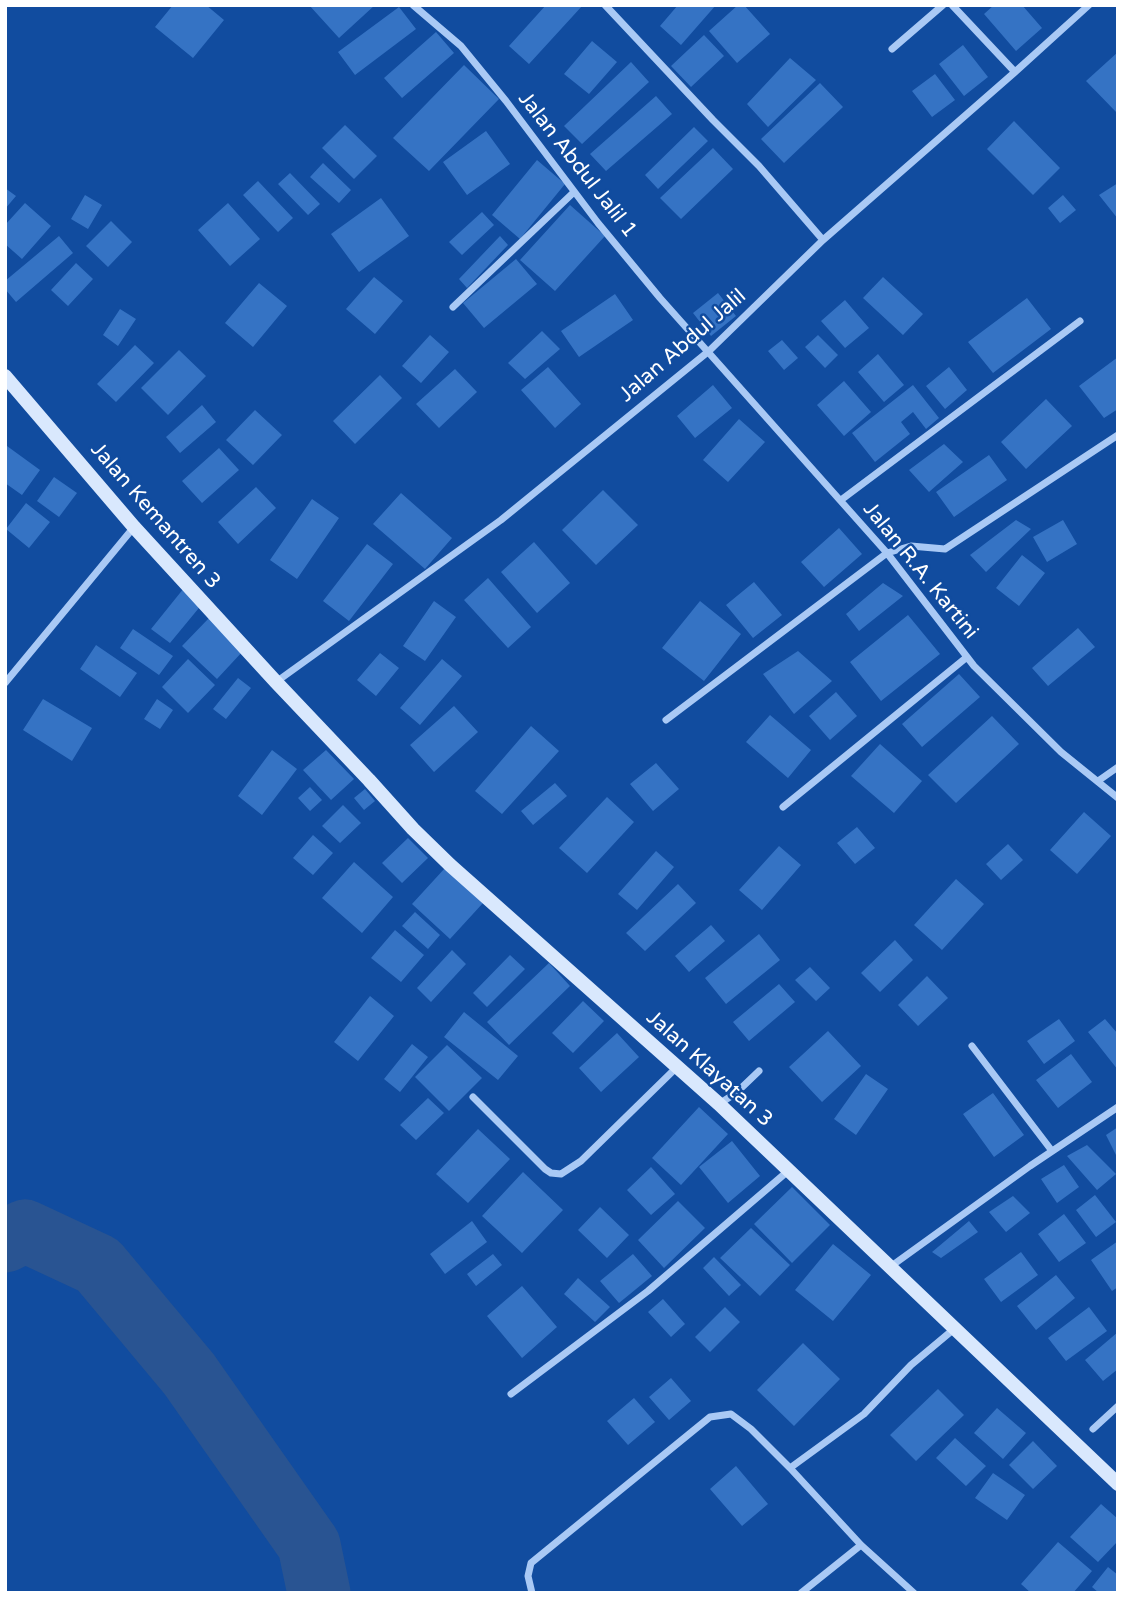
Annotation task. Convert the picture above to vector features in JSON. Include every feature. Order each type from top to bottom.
[{"type":"street","name":"Jalan Abdul Jalil 1","points":[[413,5],[461,46],[660,298],[709,351]]},
{"type":"street","points":[[606,5],[759,166],[823,240]]},
{"type":"street","points":[[892,49],[943,5]]},
{"type":"street","points":[[952,5],[1015,72]]},
{"type":"street","name":"Jalan Abdul Jalil","points":[[276,682],[501,520],[709,351],[823,240],[1089,5]]},
{"type":"street","points":[[453,307],[574,192]]},
{"type":"street","points":[[841,500],[1080,321]]},
{"type":"street","name":"Jalan R.A. Kartini","points":[[709,351],[887,553],[974,666],[1061,752],[1118,798]]},
{"type":"street","name":"Jalan Kemantren 3","points":[[5,376],[134,527],[276,682]]},
{"type":"street","points":[[666,720],[887,553],[911,546],[945,549],[1118,435]]},
{"type":"street","points":[[5,683],[134,527]]},
{"type":"street","points":[[783,807],[967,657]]},
{"type":"street","name":"Jalan Klayatan 3","points":[[276,682],[450,865],[719,1104],[1118,1484]]},
{"type":"street","points":[[1098,781],[1118,767]]},
{"type":"street","points":[[972,1046],[1052,1151]]},
{"type":"street","points":[[472,1097],[545,1169],[561,1174],[581,1161],[677,1067]]},
{"type":"street","points":[[719,1104],[736,1093],[759,1071]]},
{"type":"street","points":[[890,1267],[1118,1107]]},
{"type":"street","points":[[511,1394],[648,1291],[788,1171]]},
{"type":"street","points":[[790,1468],[864,1414],[912,1365],[954,1329]]},
{"type":"street","points":[[1093,1429],[1118,1406]]},
{"type":"street","points":[[532,1593],[528,1576],[531,1563],[710,1417],[731,1414],[751,1429],[861,1545],[914,1593]]},
{"type":"street","points":[[801,1593],[861,1545]]},
{"type":"building","points":[[173,5],[206,5],[224,20],[193,58],[155,27]]},
{"type":"building","points":[[309,5],[375,5],[339,38]]},
{"type":"building","points":[[546,5],[583,5],[529,64],[509,46]]},
{"type":"building","points":[[678,5],[716,5],[681,45],[660,26]]},
{"type":"building","points":[[738,5],[744,5],[770,34],[737,63],[709,31]]},
{"type":"building","points":[[994,5],[1022,5],[1042,28],[1016,51],[984,14]]},
{"type":"building","points":[[399,7],[416,29],[355,75],[338,52]]},
{"type":"building","points":[[436,32],[454,53],[402,98],[384,78]]},
{"type":"building","points":[[704,35],[724,56],[691,87],[671,66]]},
{"type":"building","points":[[592,41],[617,62],[589,94],[564,74]]},
{"type":"building","points":[[963,45],[988,77],[964,96],[939,64]]},
{"type":"building","points":[[1118,52],[1118,114],[1086,81]]},
{"type":"building","points":[[790,58],[816,80],[768,127],[747,104]]},
{"type":"building","points":[[631,62],[649,82],[582,144],[564,126]]},
{"type":"building","points":[[464,65],[499,99],[429,171],[393,138]]},
{"type":"building","points":[[935,74],[955,100],[932,117],[912,91]]},
{"type":"building","points":[[820,83],[843,107],[784,163],[761,139]]},
{"type":"building","points":[[656,96],[672,114],[606,171],[590,154]]},
{"type":"building","points":[[1014,121],[1060,168],[1033,195],[987,149]]},
{"type":"building","points":[[345,125],[377,156],[354,179],[322,148]]},
{"type":"building","points":[[694,127],[708,141],[658,189],[645,175]]},
{"type":"building","points":[[486,131],[510,164],[467,195],[443,162]]},
{"type":"building","points":[[713,148],[733,169],[681,219],[660,198]]},
{"type":"building","points":[[537,160],[565,184],[520,239],[492,215]]},
{"type":"building","points":[[323,163],[351,190],[339,203],[310,177]]},
{"type":"building","points":[[290,173],[320,204],[308,215],[278,184]]},
{"type":"building","points":[[258,181],[293,218],[278,232],[243,195]]},
{"type":"building","points":[[1118,183],[1118,219],[1099,195]]},
{"type":"building","points":[[5,188],[16,196],[5,209]]},
{"type":"building","points":[[85,195],[102,205],[88,229],[71,219]]},
{"type":"building","points":[[1063,195],[1076,210],[1060,223],[1048,208]]},
{"type":"building","points":[[381,198],[409,236],[359,272],[331,234]]},
{"type":"building","points":[[25,203],[51,226],[22,259],[5,244],[5,225]]},
{"type":"building","points":[[228,203],[260,239],[230,266],[198,230]]},
{"type":"building","points":[[570,205],[605,236],[555,291],[520,260]]},
{"type":"building","points":[[482,212],[494,225],[462,255],[449,242]]},
{"type":"building","points":[[111,221],[132,242],[108,267],[86,246]]},
{"type":"building","points":[[59,236],[73,253],[16,302],[5,289],[5,281]]},
{"type":"building","points":[[500,236],[508,245],[467,288],[459,279]]},
{"type":"building","points":[[516,259],[537,284],[484,328],[463,303]]},
{"type":"building","points":[[76,263],[93,279],[68,306],[51,290]]},
{"type":"building","points":[[374,277],[403,301],[375,334],[346,309]]},
{"type":"building","points":[[883,277],[923,314],[903,335],[863,298]]},
{"type":"building","points":[[259,283],[287,306],[253,347],[225,323]]},
{"type":"building","points":[[718,293],[736,316],[711,336],[693,313]]},
{"type":"building","points":[[615,294],[633,320],[579,357],[561,331]]},
{"type":"building","points":[[1027,298],[1051,329],[993,373],[968,342]]},
{"type":"building","points":[[845,300],[869,328],[845,348],[821,321]]},
{"type":"building","points":[[120,309],[136,319],[118,346],[103,335]]},
{"type":"building","points":[[542,331],[560,349],[525,379],[508,363]]},
{"type":"building","points":[[430,335],[449,352],[421,383],[402,366]]},
{"type":"building","points":[[818,335],[838,355],[825,368],[805,347]]},
{"type":"building","points":[[782,340],[798,358],[784,370],[768,351]]},
{"type":"building","points":[[135,345],[154,363],[116,402],[97,384]]},
{"type":"building","points":[[179,350],[206,376],[168,415],[141,388]]},
{"type":"building","points":[[878,354],[904,385],[884,402],[858,372]]},
{"type":"building","points":[[1118,357],[1118,409],[1104,418],[1079,386]]},
{"type":"building","points":[[548,367],[581,404],[555,428],[521,390]]},
{"type":"building","points":[[949,367],[967,390],[945,409],[926,386]]},
{"type":"building","points":[[455,369],[477,392],[439,428],[416,404]]},
{"type":"building","points":[[380,375],[402,398],[355,444],[333,421]]},
{"type":"building","points":[[844,381],[871,412],[844,436],[817,405]]},
{"type":"building","points":[[713,385],[732,408],[695,438],[677,416]]},
{"type":"building","points":[[913,385],[939,418],[926,429],[913,412],[901,422],[910,434],[875,462],[852,433]]},
{"type":"building","points":[[1046,399],[1072,426],[1026,469],[1001,442]]},
{"type":"building","points":[[202,405],[216,422],[180,453],[166,437]]},
{"type":"building","points":[[255,410],[282,435],[253,465],[226,440]]},
{"type":"building","points":[[739,419],[765,442],[728,482],[703,460]]},
{"type":"building","points":[[944,444],[963,462],[929,492],[909,470]]},
{"type":"building","points":[[7,446],[40,470],[22,495],[5,483]]},
{"type":"building","points":[[219,448],[239,470],[202,503],[182,481]]},
{"type":"building","points":[[989,455],[1007,480],[954,517],[936,492]]},
{"type":"building","points":[[54,477],[77,493],[59,517],[37,501]]},
{"type":"building","points":[[256,487],[276,508],[238,544],[218,522]]},
{"type":"building","points":[[603,490],[638,525],[596,565],[562,530]]},
{"type":"building","points":[[401,493],[452,538],[425,569],[373,524]]},
{"type":"building","points":[[312,499],[339,518],[297,579],[270,560]]},
{"type":"building","points":[[26,503],[50,522],[29,548],[6,529]]},
{"type":"building","points":[[1016,520],[1031,529],[986,572],[970,555]]},
{"type":"building","points":[[1063,520],[1077,544],[1047,562],[1033,537]]},
{"type":"building","points":[[839,528],[862,554],[824,587],[801,562]]},
{"type":"building","points":[[534,542],[570,583],[537,613],[501,572]]},
{"type":"building","points":[[367,544],[393,564],[349,621],[323,601]]},
{"type":"building","points":[[1022,555],[1045,573],[1019,606],[996,588]]},
{"type":"building","points":[[488,578],[531,627],[508,648],[464,600]]},
{"type":"building","points":[[754,582],[782,615],[753,638],[726,605]]},
{"type":"building","points":[[883,583],[903,596],[859,631],[846,614]]},
{"type":"building","points":[[184,588],[203,603],[170,643],[151,629]]},
{"type":"building","points":[[434,601],[456,617],[425,661],[403,646]]},
{"type":"building","points":[[700,601],[741,634],[704,681],[662,648]]},
{"type":"building","points":[[908,615],[940,654],[881,701],[850,662]]},
{"type":"building","points":[[209,618],[243,651],[217,679],[182,646]]},
{"type":"building","points":[[1078,628],[1095,647],[1048,686],[1032,668]]},
{"type":"building","points":[[133,629],[173,656],[159,675],[120,648]]},
{"type":"building","points":[[96,645],[137,673],[120,697],[80,669]]},
{"type":"building","points":[[798,651],[832,681],[794,714],[763,674]]},
{"type":"building","points":[[380,653],[399,668],[376,696],[357,680]]},
{"type":"building","points":[[188,659],[215,685],[188,713],[162,687]]},
{"type":"building","points":[[442,659],[462,676],[420,725],[400,708]]},
{"type":"building","points":[[959,674],[980,697],[922,747],[902,724]]},
{"type":"building","points":[[238,678],[251,688],[226,719],[213,709]]},
{"type":"building","points":[[836,692],[857,716],[830,740],[809,716]]},
{"type":"building","points":[[43,699],[92,728],[72,761],[23,730]]},
{"type":"building","points":[[157,699],[173,710],[160,729],[144,719]]},
{"type":"building","points":[[454,706],[478,732],[434,772],[410,745]]},
{"type":"building","points":[[770,715],[811,750],[788,778],[746,742]]},
{"type":"building","points":[[992,716],[1019,744],[956,803],[928,775]]},
{"type":"building","points":[[531,726],[559,751],[502,814],[475,791]]},
{"type":"building","points":[[880,744],[922,781],[894,813],[851,776]]},
{"type":"building","points":[[272,750],[297,769],[262,815],[238,796]]},
{"type":"building","points":[[326,750],[354,779],[331,800],[303,770]]},
{"type":"building","points":[[656,763],[679,789],[653,811],[630,784]]},
{"type":"building","points":[[555,783],[567,796],[533,825],[521,811]]},
{"type":"building","points":[[310,787],[322,800],[310,811],[298,798]]},
{"type":"building","points":[[365,789],[375,801],[364,810],[354,798]]},
{"type":"building","points":[[607,797],[634,822],[587,873],[559,848]]},
{"type":"building","points":[[343,805],[361,823],[340,843],[322,826]]},
{"type":"building","points":[[1084,812],[1111,836],[1077,874],[1050,850]]},
{"type":"building","points":[[857,827],[875,848],[855,864],[837,843]]},
{"type":"building","points":[[313,835],[333,853],[313,875],[293,858]]},
{"type":"building","points":[[408,838],[428,858],[402,883],[382,863]]},
{"type":"building","points":[[1008,844],[1023,860],[1001,880],[986,864]]},
{"type":"building","points":[[779,846],[801,865],[762,910],[739,890]]},
{"type":"building","points":[[656,851],[674,867],[637,910],[618,894]]},
{"type":"building","points":[[354,862],[393,897],[362,933],[322,898]]},
{"type":"building","points":[[445,868],[483,903],[450,939],[412,904]]},
{"type":"building","points":[[956,879],[984,904],[942,950],[914,925]]},
{"type":"building","points":[[678,884],[696,903],[645,951],[626,933]]},
{"type":"building","points":[[415,912],[440,935],[428,949],[402,926]]},
{"type":"building","points":[[711,925],[725,941],[689,972],[675,956]]},
{"type":"building","points":[[395,930],[424,955],[401,982],[371,958]]},
{"type":"building","points":[[759,934],[780,960],[726,1004],[705,978]]},
{"type":"building","points":[[895,940],[913,960],[880,992],[861,973]]},
{"type":"building","points":[[452,950],[466,964],[431,1002],[417,988]]},
{"type":"building","points":[[510,955],[525,969],[487,1007],[473,993]]},
{"type":"building","points":[[549,963],[570,986],[509,1045],[487,1022]]},
{"type":"building","points":[[810,967],[830,988],[816,1001],[795,980]]},
{"type":"building","points":[[927,976],[948,998],[918,1026],[898,1005]]},
{"type":"building","points":[[779,984],[795,1002],[749,1041],[733,1022]]},
{"type":"building","points":[[370,996],[394,1016],[358,1061],[334,1042]]},
{"type":"building","points":[[583,1001],[604,1021],[573,1053],[552,1033]]},
{"type":"building","points":[[464,1012],[518,1056],[498,1080],[444,1037]]},
{"type":"building","points":[[1059,1019],[1075,1041],[1044,1064],[1027,1041]]},
{"type":"building","points":[[1105,1019],[1118,1034],[1118,1070],[1088,1032]]},
{"type":"building","points":[[828,1031],[861,1066],[822,1102],[789,1067]]},
{"type":"building","points":[[617,1033],[639,1057],[601,1092],[579,1068]]},
{"type":"building","points":[[412,1044],[428,1057],[400,1092],[384,1079]]},
{"type":"building","points":[[447,1045],[482,1078],[449,1111],[415,1077]]},
{"type":"building","points":[[1071,1054],[1092,1082],[1058,1108],[1036,1080]]},
{"type":"building","points":[[866,1074],[888,1089],[856,1135],[834,1119]]},
{"type":"building","points":[[993,1093],[1024,1135],[994,1157],[963,1114]]},
{"type":"building","points":[[428,1098],[444,1113],[416,1140],[400,1125]]},
{"type":"building","points":[[699,1107],[728,1134],[681,1185],[652,1158]]},
{"type":"building","points":[[1118,1127],[1118,1159],[1106,1135]]},
{"type":"building","points":[[478,1129],[510,1159],[468,1203],[436,1174]]},
{"type":"building","points":[[732,1141],[760,1176],[728,1203],[699,1167]]},
{"type":"building","points":[[1087,1145],[1116,1174],[1097,1190],[1067,1156]]},
{"type":"building","points":[[1064,1165],[1079,1187],[1057,1203],[1041,1179]]},
{"type":"building","points":[[651,1167],[675,1194],[651,1215],[627,1190]]},
{"type":"building","points":[[523,1172],[563,1210],[522,1253],[482,1216]]},
{"type":"building","points":[[792,1187],[830,1225],[792,1263],[754,1224]]},
{"type":"building","points":[[1095,1195],[1116,1222],[1096,1237],[1076,1210]]},
{"type":"building","points":[[1013,1196],[1030,1213],[1006,1232],[989,1212]]},
{"type":"building","points":[[678,1201],[705,1228],[664,1268],[638,1240]]},
{"type":"building","points":[[600,1207],[629,1235],[607,1258],[578,1230]]},
{"type":"building","points":[[1064,1214],[1086,1243],[1059,1262],[1038,1234]]},
{"type":"building","points":[[472,1221],[487,1242],[445,1274],[430,1254]]},
{"type":"building","points":[[969,1221],[978,1232],[941,1258],[932,1252]]},
{"type":"building","points":[[751,1228],[790,1265],[760,1296],[720,1258]]},
{"type":"building","points":[[1118,1241],[1118,1287],[1112,1291],[1091,1260]]},
{"type":"building","points":[[833,1244],[871,1275],[833,1321],[795,1290]]},
{"type":"building","points":[[1021,1252],[1038,1275],[1001,1302],[984,1279]]},
{"type":"building","points":[[493,1254],[502,1265],[476,1286],[467,1274]]},
{"type":"building","points":[[633,1254],[652,1276],[619,1303],[600,1281]]},
{"type":"building","points":[[714,1257],[741,1285],[729,1296],[703,1268]]},
{"type":"building","points":[[1056,1275],[1075,1298],[1036,1330],[1017,1306]]},
{"type":"building","points":[[578,1278],[610,1307],[595,1322],[564,1294]]},
{"type":"building","points":[[522,1286],[557,1327],[522,1358],[487,1316]]},
{"type":"building","points":[[663,1299],[685,1324],[671,1337],[648,1312]]},
{"type":"building","points":[[725,1307],[740,1322],[710,1352],[695,1337]]},
{"type":"building","points":[[1089,1307],[1107,1331],[1066,1361],[1048,1338]]},
{"type":"building","points":[[1118,1332],[1118,1369],[1103,1381],[1085,1360]]},
{"type":"building","points":[[803,1343],[840,1379],[794,1426],[757,1390]]},
{"type":"building","points":[[671,1378],[691,1401],[669,1420],[649,1397]]},
{"type":"building","points":[[938,1389],[964,1415],[916,1461],[890,1435]]},
{"type":"building","points":[[634,1398],[655,1422],[628,1445],[607,1421]]},
{"type":"building","points":[[997,1408],[1026,1433],[1003,1459],[974,1433]]},
{"type":"building","points":[[955,1438],[986,1466],[966,1486],[936,1458]]},
{"type":"building","points":[[1033,1441],[1057,1466],[1033,1489],[1009,1465]]},
{"type":"building","points":[[736,1466],[768,1504],[742,1526],[710,1489]]},
{"type":"building","points":[[993,1473],[1025,1495],[1007,1520],[975,1498]]},
{"type":"building","points":[[1101,1504],[1118,1519],[1118,1541],[1098,1562],[1070,1537]]},
{"type":"building","points":[[1058,1542],[1092,1571],[1073,1593],[1031,1593],[1021,1584]]},
{"type":"building","points":[[1108,1567],[1118,1575],[1118,1593],[1099,1593],[1092,1587]]},
{"type":"waterway","points":[[5,1241],[25,1231],[98,1265],[189,1374],[309,1545],[319,1593]]}]
